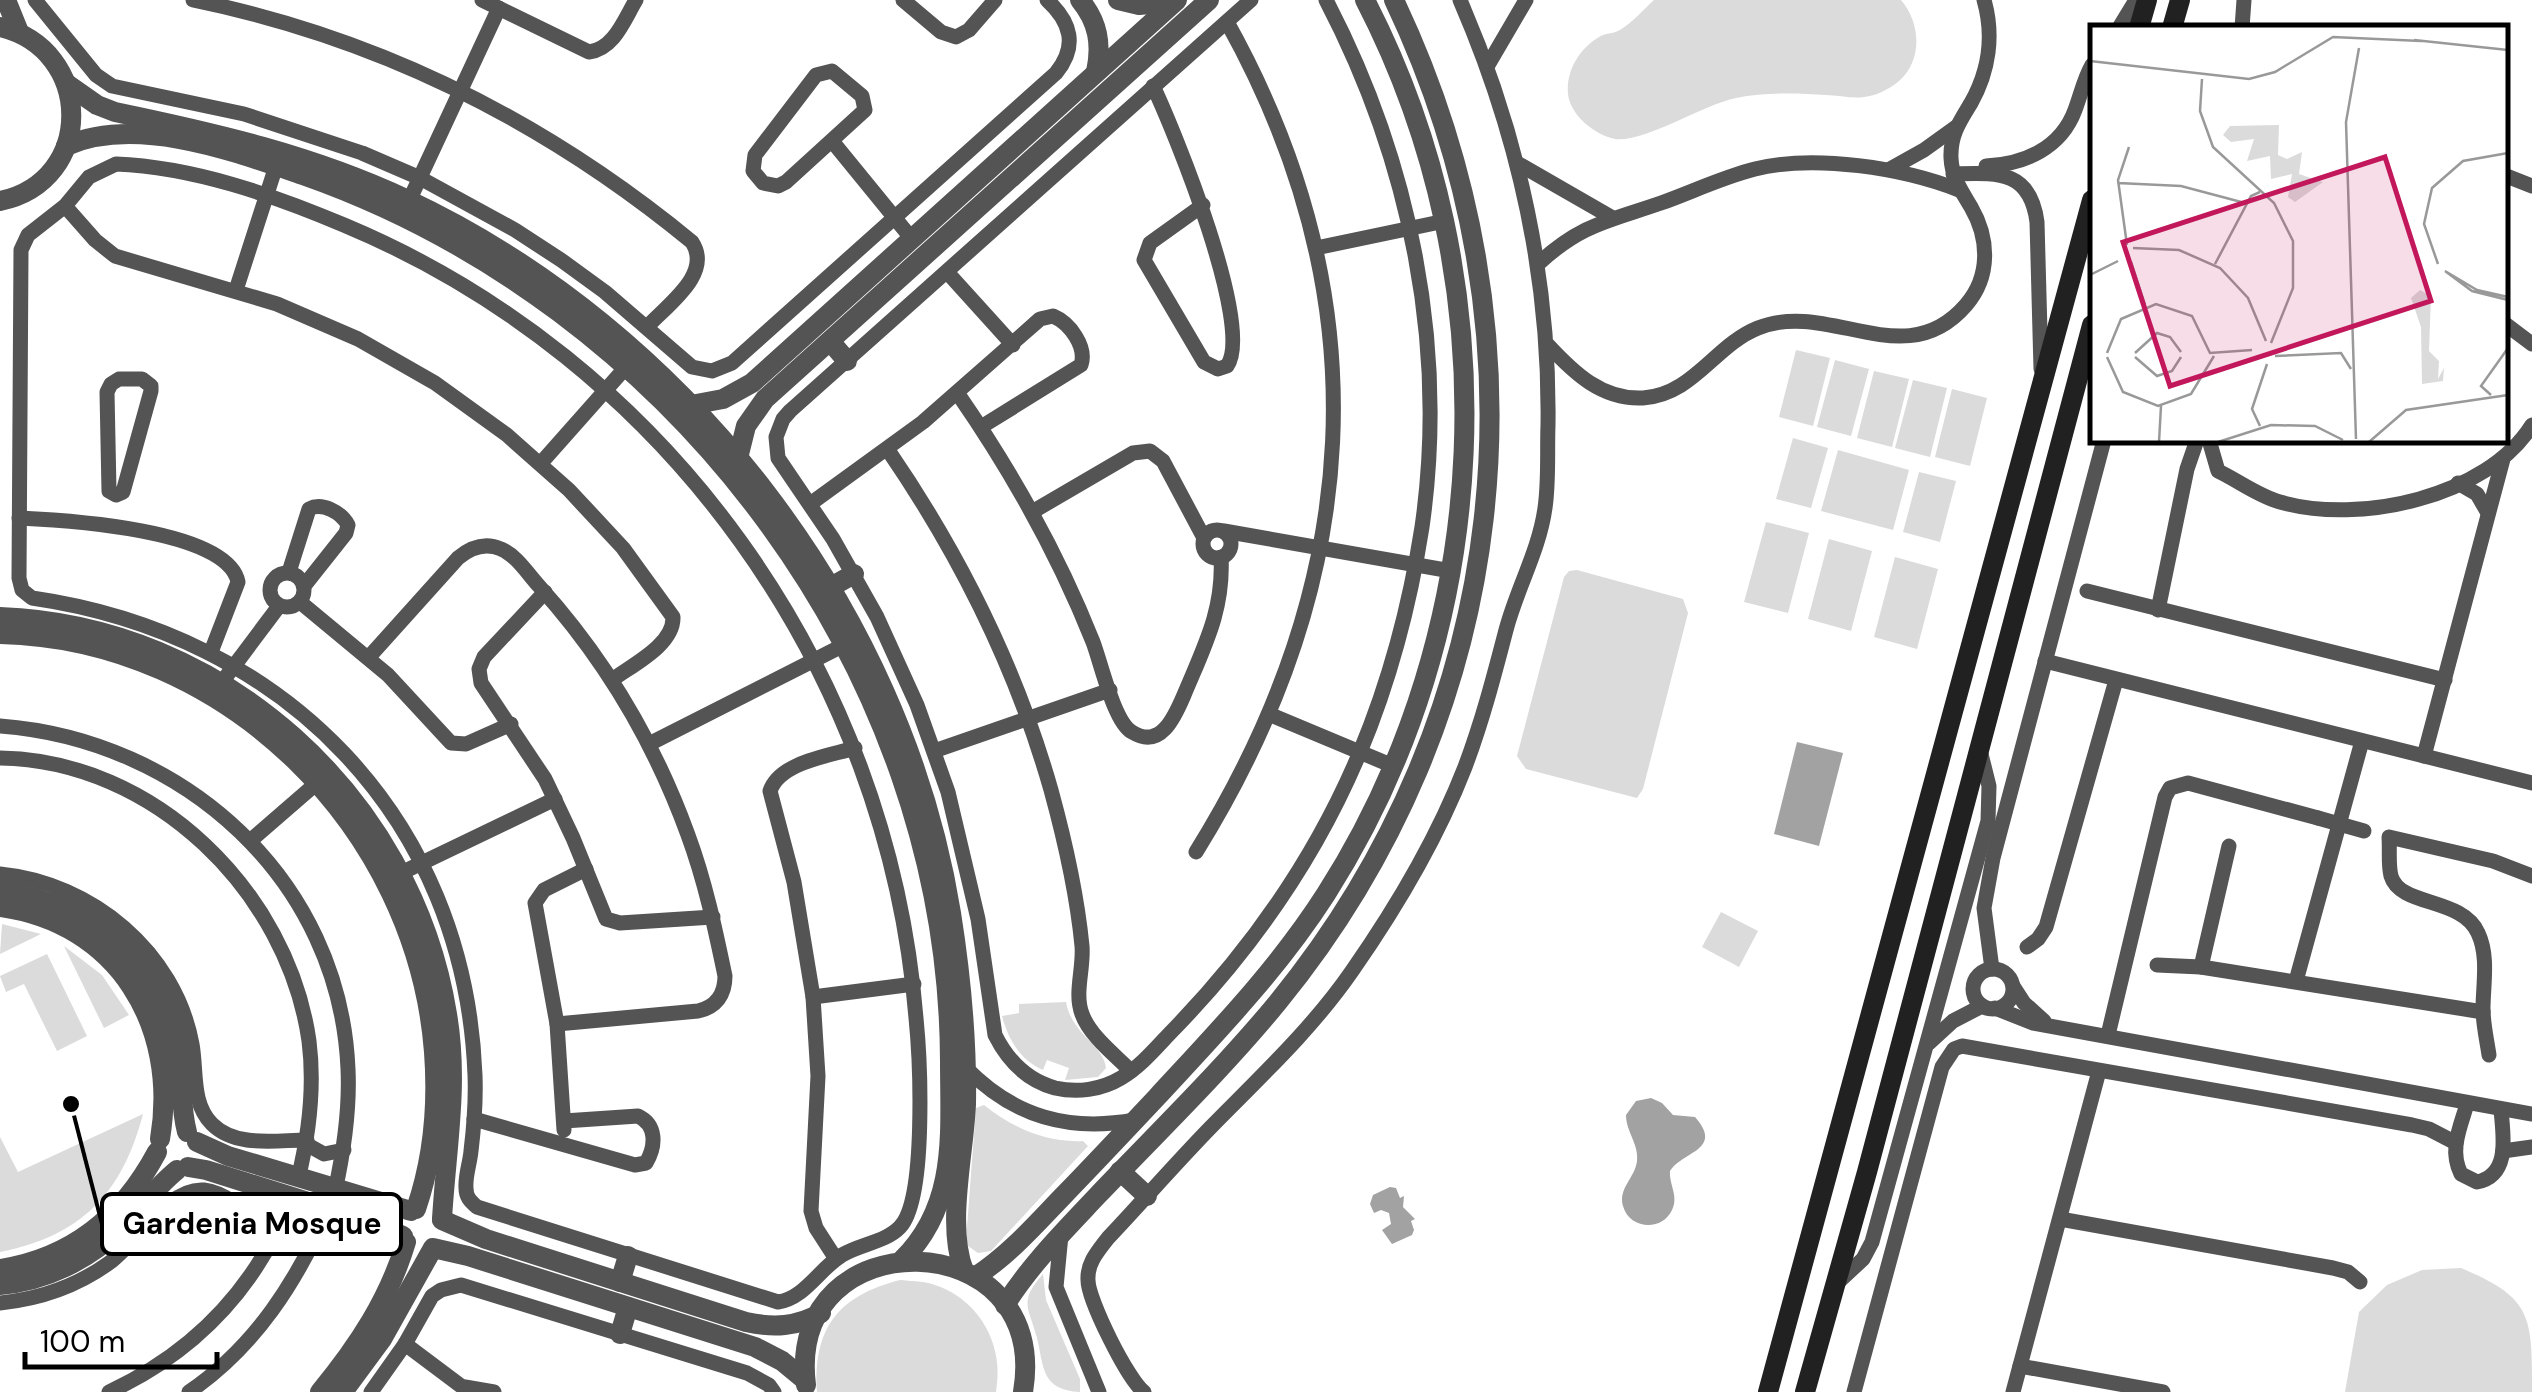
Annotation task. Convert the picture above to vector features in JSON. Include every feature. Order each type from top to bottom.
[{"type":"main road","points":[[2140,25],[2147,0]]},
{"type":"main road","points":[[2173,25],[2180,0]]},
{"type":"main road","points":[[1768,1392],[2090,207]]},
{"type":"main road","points":[[1805,1392],[2090,333]]},
{"type":"street","points":[[6,0],[10,30],[49,55],[67,84],[97,106],[137,125],[276,166],[384,208],[454,243],[536,294],[628,366],[679,415],[780,539],[844,645],[876,714],[911,813],[935,916],[946,990],[950,1110],[944,1190],[929,1229],[902,1260]]},
{"type":"street","points":[[35,0],[96,75],[112,86],[244,114],[362,153],[420,178],[515,230],[576,271],[692,367],[702,370],[722,369],[1064,63],[1070,50],[1067,24],[1047,0]]},
{"type":"street","points":[[193,0],[306,28],[376,53],[510,116],[604,174],[692,242],[699,255],[698,269],[647,327]]},
{"type":"street","points":[[482,0],[582,50],[596,52],[609,44],[636,0]]},
{"type":"street","points":[[903,0],[940,32],[956,36],[970,30],[995,0]]},
{"type":"street","points":[[1080,0],[1095,24],[1099,40],[1096,72]]},
{"type":"street","points":[[1118,0],[1139,6],[1176,1]]},
{"type":"street","points":[[738,458],[740,442],[754,412],[1209,0]]},
{"type":"street","points":[[1251,0],[783,419],[776,437],[778,458],[854,574],[898,661],[934,751],[970,876],[991,1020],[1002,1048],[1021,1071],[1061,1090],[1105,1086],[1131,1072],[1194,1009],[1276,906],[1322,831],[1360,753],[1393,660],[1415,565],[1426,481],[1430,397],[1424,312],[1410,229],[1382,126],[1326,0]]},
{"type":"street","points":[[969,1274],[1012,1249],[1239,1010],[1284,954],[1345,863],[1396,760],[1435,645],[1451,571],[1464,471],[1461,320],[1445,221],[1408,94],[1365,0]]},
{"type":"street","points":[[1005,1305],[1031,1268],[1254,1030],[1299,976],[1358,888],[1392,826],[1447,690],[1468,615],[1483,528],[1491,428],[1487,328],[1473,228],[1448,131],[1394,0]]},
{"type":"street","points":[[1144,1392],[1130,1379],[1089,1290],[1090,1265],[1100,1248],[1147,1196],[1328,1003],[1384,924],[1440,823],[1478,730],[1508,624],[1536,551],[1547,473],[1548,345],[1538,264],[1516,164],[1488,65],[1460,0]]},
{"type":"street","points":[[1488,65],[1526,0]]},
{"type":"street","points":[[1548,345],[1570,369],[1603,391],[1646,398],[1686,383],[1741,336],[1782,322],[1820,322],[1893,338],[1932,331],[1956,315],[1970,300],[1986,258],[1978,222],[1952,170],[1956,127],[1979,87],[1987,61],[1989,30],[1984,0]]},
{"type":"street","points":[[2121,25],[2136,0]]},
{"type":"street","points":[[2242,25],[2244,0]]},
{"type":"street","points":[[691,405],[723,399],[752,384],[1176,1]]},
{"type":"street","points":[[409,200],[500,8]]},
{"type":"street","points":[[1196,852],[1224,808],[1270,714],[1309,604],[1329,482],[1333,398],[1325,298],[1316,248],[1280,132],[1227,22]]},
{"type":"street","points":[[826,70],[838,74],[862,96],[866,105],[862,114],[832,140],[778,186],[763,183],[753,171],[755,155],[816,75],[826,70]]},
{"type":"street","points":[[1952,170],[2008,170],[2057,140],[2074,114],[2090,70]]},
{"type":"street","points":[[2,205],[38,184],[59,160],[72,116],[67,84]]},
{"type":"street","points":[[1408,94],[1431,84]]},
{"type":"street","points":[[1153,86],[1202,205],[1222,278],[1234,352],[1231,362],[1218,369],[1204,362],[1144,260],[1150,244],[1202,205]]},
{"type":"street","points":[[66,146],[137,125],[274,148],[409,200],[461,227],[560,290],[606,326],[691,405],[738,458],[791,528],[856,637],[902,739],[936,846],[958,956],[966,1068],[956,1221],[957,1247],[969,1274]]},
{"type":"street","points":[[1890,169],[1956,127]]},
{"type":"street","points":[[832,140],[912,240]]},
{"type":"street","points":[[1516,164],[1611,217]]},
{"type":"street","points":[[1538,264],[1570,238],[1611,217],[1774,165],[1890,169],[1960,190]]},
{"type":"street","points":[[3,617],[106,633],[228,674],[296,709],[341,750],[389,810],[421,863],[454,945],[472,1034],[474,1119],[466,1189],[476,1207],[778,1302],[796,1297],[836,1259],[895,1232],[911,1209],[920,1092],[914,984],[892,864],[855,748],[816,660],[757,562],[723,515],[648,429],[518,320],[422,261],[354,229],[266,196],[174,172],[106,166],[89,177],[65,206],[28,235],[21,250],[19,584],[26,595],[126,618],[211,652],[228,674],[326,766],[367,817],[401,872],[434,957],[450,1031],[453,1106],[443,1236],[382,1339],[343,1392]]},
{"type":"street","points":[[236,290],[276,166]]},
{"type":"street","points":[[2008,170],[2028,195],[2036,213],[2042,383]]},
{"type":"street","points":[[2507,175],[2532,186]]},
{"type":"street","points":[[65,206],[115,256],[236,290],[318,321],[398,360],[472,408],[540,463],[623,548],[673,617],[672,630],[665,640],[612,680]]},
{"type":"street","points":[[1316,248],[1445,221]]},
{"type":"street","points":[[946,272],[1013,344]]},
{"type":"street","points":[[810,504],[888,450],[958,394],[1040,320],[1052,316],[1065,322],[1082,349],[1084,360],[1077,369],[981,427]]},
{"type":"street","points":[[2507,325],[2532,344]]},
{"type":"street","points":[[830,341],[847,361]]},
{"type":"street","points":[[540,463],[628,366]]},
{"type":"street","points":[[118,378],[142,379],[151,391],[123,492],[116,495],[109,490],[108,388],[118,378]]},
{"type":"street","points":[[958,394],[1032,512],[1075,599],[1120,719],[1132,733],[1152,736],[1168,727],[1217,614],[1223,583],[1221,556]]},
{"type":"street","points":[[2424,756],[2503,460],[2532,424]]},
{"type":"street","points":[[2103,442],[1986,892],[1986,970],[1974,983],[1973,992],[1988,1007],[2033,1023],[2517,1112],[2494,1175],[2484,1182],[2474,1182],[2458,1169],[2452,1122],[2460,1103]]},
{"type":"street","points":[[2158,610],[2183,488],[2197,442]]},
{"type":"street","points":[[2210,442],[2218,471]]},
{"type":"street","points":[[888,450],[930,513],[974,592],[1029,718],[1070,866],[1083,954],[1080,1010],[1090,1028],[1131,1072]]},
{"type":"street","points":[[1032,512],[1134,453],[1150,451],[1163,462],[1204,538],[1206,552],[1213,557],[1221,556],[1231,546],[1224,531]]},
{"type":"street","points":[[2183,488],[2197,474],[2218,471],[2278,502],[2332,510],[2396,504],[2458,483],[2503,460]]},
{"type":"street","points":[[2458,483],[2477,494],[2488,513]]},
{"type":"street","points":[[112,525],[116,495]]},
{"type":"street","points":[[289,572],[309,509],[322,506],[343,517],[348,524],[346,533],[302,594],[286,608],[274,602],[269,588],[276,576],[289,572],[298,577],[302,594],[451,742],[466,744],[511,724]]},
{"type":"street","points":[[19,518],[112,525],[168,538],[231,565],[238,582],[236,591],[211,652]]},
{"type":"street","points":[[1204,538],[1212,530],[1224,531],[1451,571]]},
{"type":"street","points":[[369,657],[458,558],[477,546],[499,548],[545,592],[612,680],[649,744],[689,836],[713,917],[725,984],[714,1005],[698,1011],[556,1024]]},
{"type":"street","points":[[828,588],[854,574]]},
{"type":"street","points":[[2087,591],[2445,680]]},
{"type":"street","points":[[545,592],[480,662],[481,683],[511,724],[555,799],[602,913],[613,922],[713,917]]},
{"type":"street","points":[[228,674],[279,606]]},
{"type":"street","points":[[3,617],[181,679],[254,724],[318,782],[348,818],[380,870],[412,940],[424,984],[434,1060],[434,1121],[428,1167],[413,1210],[402,1225],[404,1239],[395,1276],[368,1328],[320,1392]]},
{"type":"street","points":[[649,744],[844,645]]},
{"type":"street","points":[[2045,661],[2532,784]]},
{"type":"street","points":[[2027,948],[2046,927],[2116,680]]},
{"type":"street","points":[[934,751],[1110,690]]},
{"type":"street","points":[[1270,714],[1360,753],[1421,762]]},
{"type":"street","points":[[0,726],[70,736],[149,765],[219,812],[250,840],[300,908],[333,985],[343,1025],[349,1109],[332,1200],[313,1246],[274,1310],[250,1339],[189,1392]]},
{"type":"street","points":[[2296,981],[2362,741]]},
{"type":"street","points":[[836,1259],[816,1228],[810,1203],[817,1116],[813,996],[798,901],[770,791],[785,771],[855,748]]},
{"type":"street","points":[[1835,1285],[1850,1273],[1872,1242],[1951,958],[1989,810],[1989,786],[1980,748]]},
{"type":"street","points":[[0,758],[60,766],[106,782],[151,804],[191,832],[227,866],[273,933],[298,994],[309,1042],[312,1091],[306,1142],[295,1188],[278,1232],[251,1278],[220,1316],[184,1349],[110,1392]]},
{"type":"street","points":[[250,840],[318,782]]},
{"type":"street","points":[[2108,1035],[2170,788],[2188,784],[2492,861],[2532,876]]},
{"type":"street","points":[[401,872],[555,799]]},
{"type":"street","points":[[2389,837],[2396,884],[2408,893],[2470,918],[2480,936],[2486,980],[2482,1012],[2489,1056]]},
{"type":"street","points":[[2201,967],[2229,846]]},
{"type":"street","points":[[564,1144],[556,1024],[535,903],[544,890],[586,869]]},
{"type":"street","points":[[0,874],[39,881],[87,900],[147,950],[185,1018],[192,1043],[197,1094],[210,1122],[237,1138],[306,1142],[324,1154],[344,1150]]},
{"type":"street","points":[[0,890],[62,906],[92,922],[140,968],[171,1027],[179,1060],[181,1108],[196,1159],[85,1257],[38,1278],[0,1285]]},
{"type":"street","points":[[0,908],[44,918],[80,936],[102,952],[137,994],[158,1043],[162,1070],[158,1146],[161,1163],[295,1188],[332,1200],[421,1250],[433,1248],[468,1256],[755,1347],[782,1361],[807,1386]]},
{"type":"street","points":[[1951,958],[2007,975],[2036,1016],[2048,1023]]},
{"type":"street","points":[[2157,965],[2201,967],[2482,1012]]},
{"type":"street","points":[[813,996],[914,984]]},
{"type":"street","points":[[1928,1042],[1953,1021],[2007,1002],[2013,986]]},
{"type":"street","points":[[1854,1392],[1946,1059],[1954,1049],[1970,1046],[2456,1137]]},
{"type":"street","points":[[966,1068],[1001,1099],[1043,1119],[1088,1126],[1135,1120]]},
{"type":"street","points":[[2013,1392],[2099,1071]]},
{"type":"street","points":[[474,1119],[639,1165],[650,1156],[653,1136],[648,1121],[638,1116],[564,1121]]},
{"type":"street","points":[[0,1269],[32,1263],[86,1238],[129,1196],[169,1131],[192,1137],[295,1188]]},
{"type":"street","points":[[2504,1144],[2532,1148]]},
{"type":"street","points":[[1120,1171],[1147,1196]]},
{"type":"street","points":[[0,1303],[40,1296],[86,1278],[126,1250],[167,1202],[190,1191],[216,1193],[278,1232],[299,1231],[313,1246]]},
{"type":"street","points":[[332,1200],[430,1209],[442,1220],[486,1239],[762,1326],[793,1324],[820,1312]]},
{"type":"street","points":[[2060,1219],[2333,1268],[2348,1272],[2360,1282]]},
{"type":"street","points":[[1062,1234],[1056,1286],[1099,1392]]},
{"type":"street","points":[[620,1282],[628,1256]]},
{"type":"street","points":[[807,1386],[806,1357],[820,1312],[832,1296],[856,1277],[902,1260],[934,1261],[969,1274],[1005,1305],[1020,1335],[1030,1388]]},
{"type":"street","points":[[371,1392],[432,1296],[461,1285],[747,1373],[769,1384],[774,1392]]},
{"type":"street","points":[[620,1334],[628,1307]]},
{"type":"street","points":[[404,1344],[467,1389],[494,1392]]},
{"type":"street","points":[[2020,1366],[2164,1392]]},
{"type":"shaded area","points":[[1654,0],[1901,0],[1915,31],[1915,53],[1898,82],[1873,95],[1747,96],[1722,102],[1641,135],[1627,139],[1607,137],[1592,129],[1573,109],[1568,94],[1572,69],[1592,42],[1624,27]]},
{"type":"shaded area","points":[[1796,350],[1830,358],[1813,426],[1779,417]]},
{"type":"shaded area","points":[[1835,360],[1869,369],[1851,436],[1817,427]]},
{"type":"shaded area","points":[[1874,371],[1909,379],[1892,447],[1857,438]]},
{"type":"shaded area","points":[[1913,380],[1947,388],[1930,457],[1895,448]]},
{"type":"shaded area","points":[[1952,389],[1987,398],[1970,466],[1935,457]]},
{"type":"shaded area","points":[[1793,438],[1828,448],[1811,508],[1776,499]]},
{"type":"shaded area","points":[[1838,450],[1909,470],[1893,530],[1821,511]]},
{"type":"shaded area","points":[[1919,472],[1956,481],[1940,542],[1903,532]]},
{"type":"shaded area","points":[[1766,522],[1809,533],[1788,613],[1744,602]]},
{"type":"shaded area","points":[[1829,539],[1872,551],[1851,631],[1808,619]]},
{"type":"shaded area","points":[[1895,557],[1938,569],[1917,649],[1874,637]]},
{"type":"shaded area","points":[[1577,570],[1683,599],[1688,613],[1643,789],[1637,798],[1526,769],[1517,756],[1564,577]]},
{"type":"shaded area","points":[[1797,742],[1843,753],[1819,846],[1774,834]]},
{"type":"shaded area","points":[[1721,912],[1758,931],[1739,967],[1702,947]]},
{"type":"shaded area","points":[[2,924],[41,934],[0,954]]},
{"type":"shaded area","points":[[64,946],[102,975],[129,1015],[104,1028]]},
{"type":"shaded area","points":[[47,954],[87,1036],[57,1051],[24,984],[6,992],[0,976]]},
{"type":"shaded area","points":[[1066,1002],[1074,1023],[1104,1060],[1106,1068],[1098,1077],[1065,1080],[1069,1068],[1047,1060],[1043,1070],[1035,1066],[1016,1048],[1002,1016],[1019,1013],[1019,1004]]},
{"type":"shaded area","points":[[1651,1098],[1673,1115],[1695,1117],[1705,1137],[1698,1149],[1670,1171],[1672,1210],[1661,1222],[1646,1225],[1626,1214],[1622,1200],[1637,1161],[1626,1115],[1636,1101]]},
{"type":"shaded area","points":[[984,1105],[1030,1132],[1083,1141],[1088,1146],[991,1251],[978,1253],[966,1240],[976,1108]]},
{"type":"shaded area","points":[[143,1114],[123,1167],[94,1207],[54,1235],[0,1252],[0,1137],[18,1172]]},
{"type":"shaded area","points":[[1396,1188],[1400,1198],[1404,1196],[1403,1207],[1415,1219],[1411,1221],[1412,1235],[1392,1244],[1382,1230],[1391,1224],[1389,1213],[1374,1213],[1370,1204],[1373,1195]]},
{"type":"shaded area","points":[[2461,1268],[2502,1289],[2523,1312],[2531,1344],[2532,1392],[2345,1392],[2359,1312],[2387,1285],[2422,1270]]},
{"type":"shaded area","points":[[1043,1274],[1046,1300],[1080,1379],[1080,1392],[1058,1387],[1043,1367],[1028,1298]]},
{"type":"shaded area","points":[[900,1280],[928,1283],[949,1291],[975,1312],[992,1341],[998,1374],[996,1392],[817,1392],[820,1350],[834,1318],[860,1295]]},
{"type":"place","name":"Gardenia Mosque","points":[[71,1104]]}]
